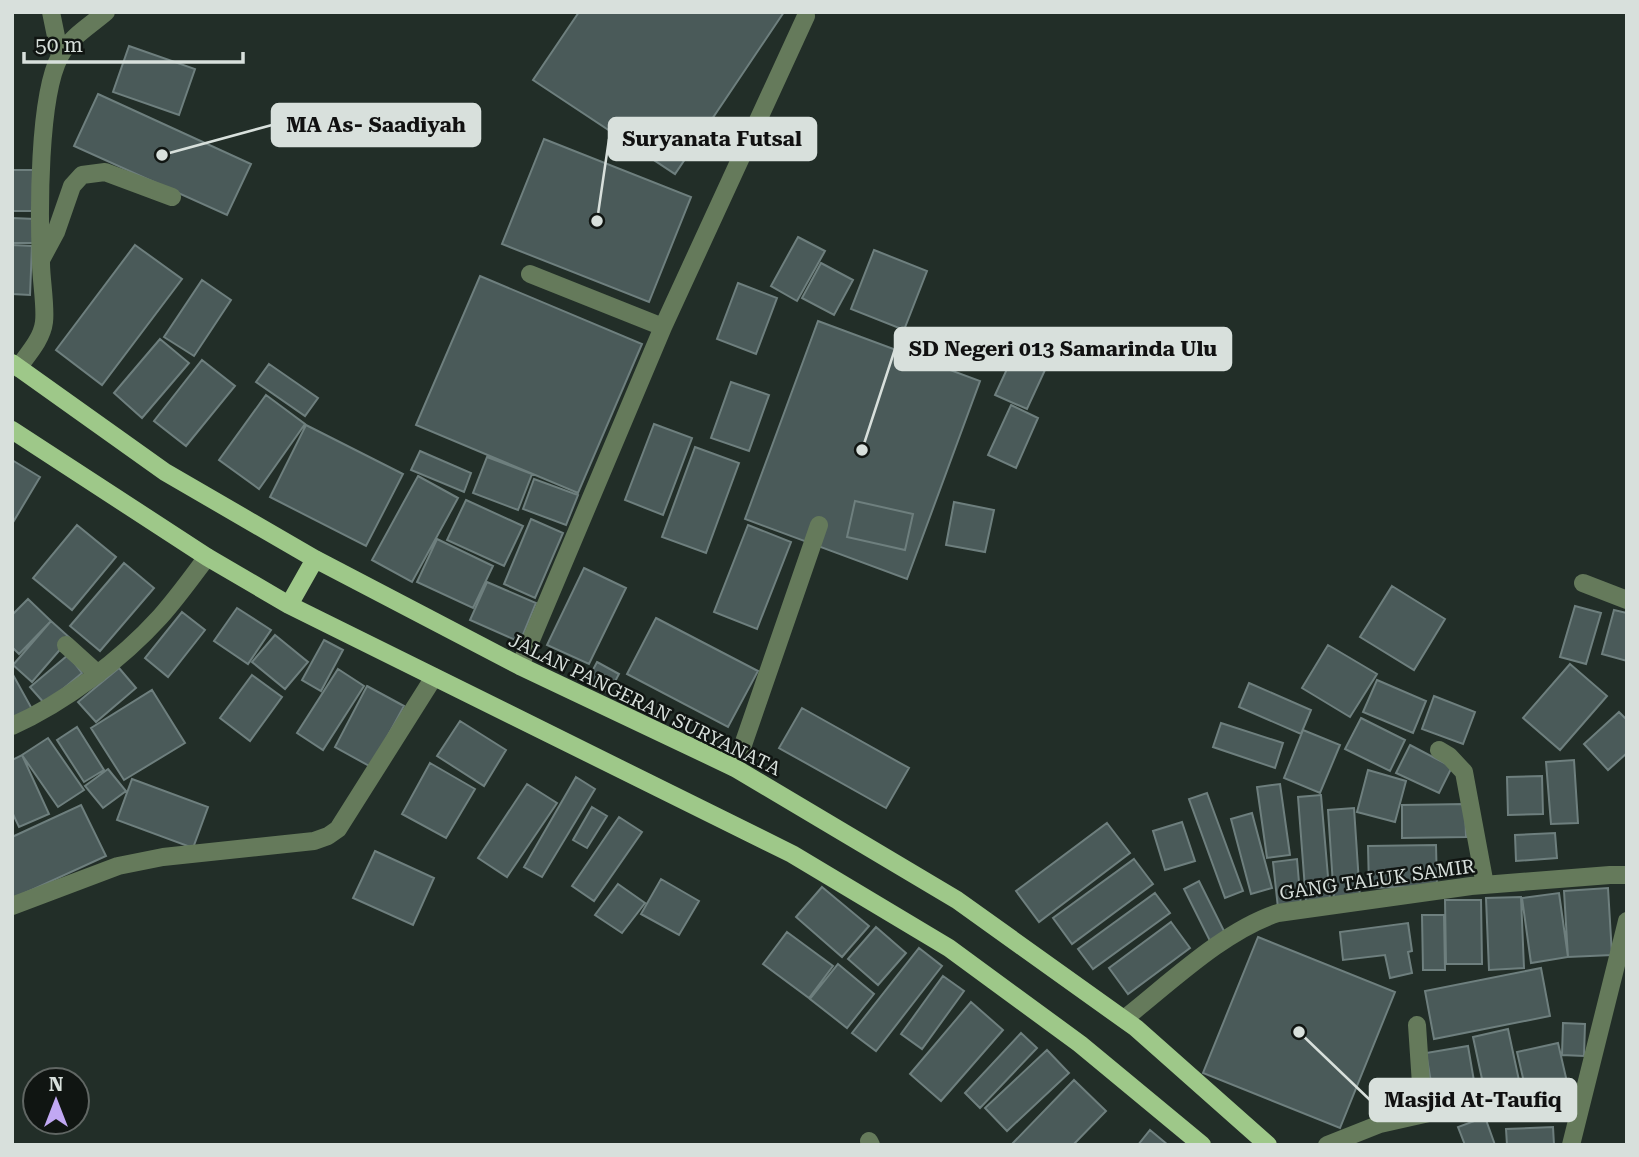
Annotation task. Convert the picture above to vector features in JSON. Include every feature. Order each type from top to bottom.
[{"type":"main road","name":"JALAN PANGERAN SURYANATA","points":[[15,365],[165,472],[315,559],[520,666],[735,768],[957,900],[1124,1019],[1262,1143]]},
{"type":"main road","points":[[12,429],[207,557],[289,605],[792,854],[949,948],[1080,1044],[1202,1145]]},
{"type":"main road","points":[[289,605],[315,559]]},
{"type":"street","points":[[51,12],[60,55]]},
{"type":"street","points":[[15,365],[35,345],[44,322],[40,261],[43,142],[52,80],[60,55],[106,12]]},
{"type":"street","points":[[520,666],[663,327],[806,16]]},
{"type":"street","points":[[40,261],[55,232],[72,186],[82,175],[96,171],[105,172],[172,197]]},
{"type":"street","points":[[530,274],[663,327]]},
{"type":"street","points":[[735,768],[819,525]]},
{"type":"street","points":[[12,726],[37,715],[98,674],[159,618],[207,557]]},
{"type":"street","points":[[1583,583],[1627,600]]},
{"type":"street","points":[[66,645],[98,674]]},
{"type":"street","points":[[12,906],[118,866],[163,857],[314,841],[328,836],[338,829],[434,677]]},
{"type":"street","points":[[1439,750],[1449,756],[1464,772],[1485,886]]},
{"type":"street","name":"GANG TALUK SAMIR","points":[[1124,1019],[1207,954],[1255,921],[1278,913],[1485,886],[1627,875]]},
{"type":"street","points":[[1571,1145],[1627,921]]},
{"type":"street","points":[[1417,1025],[1423,1114]]},
{"type":"street","points":[[1327,1145],[1380,1124],[1518,1093]]},
{"type":"building","points":[[579,12],[784,12],[675,174],[533,80]]},
{"type":"building","points":[[129,46],[195,69],[179,115],[113,92]]},
{"type":"building","points":[[98,94],[251,164],[227,215],[74,146]]},
{"type":"building","points":[[544,139],[691,197],[649,302],[502,244]]},
{"type":"building","points":[[13,170],[35,170],[35,211],[13,211]]},
{"type":"building","points":[[12,218],[35,219],[34,243],[12,243]]},
{"type":"building","points":[[798,237],[825,251],[797,301],[771,286]]},
{"type":"building","points":[[12,245],[32,246],[30,295],[12,294]]},
{"type":"building","points":[[135,245],[182,279],[102,385],[56,350]]},
{"type":"building","points":[[874,250],[927,271],[904,330],[851,309]]},
{"type":"building","points":[[821,263],[853,280],[834,315],[802,298]]},
{"type":"building","points":[[480,276],[642,344],[578,493],[416,425]]},
{"type":"building","points":[[202,280],[231,300],[194,356],[164,337]]},
{"type":"building","points":[[738,283],[777,298],[756,354],[717,339]]},
{"type":"building","points":[[818,321],[980,381],[907,579],[745,519]]},
{"type":"building","points":[[160,339],[189,363],[142,418],[114,393]]},
{"type":"building","points":[[1013,356],[1045,370],[1027,409],[995,395]]},
{"type":"building","points":[[202,360],[235,386],[186,446],[154,421]]},
{"type":"building","points":[[269,364],[318,398],[305,416],[256,382]]},
{"type":"building","points":[[731,382],[769,395],[749,451],[711,438]]},
{"type":"building","points":[[266,395],[305,424],[259,489],[219,460]]},
{"type":"building","points":[[1011,405],[1038,418],[1016,468],[988,455]]},
{"type":"building","points":[[654,424],[692,438],[663,515],[625,500]]},
{"type":"building","points":[[306,425],[403,474],[366,546],[270,497]]},
{"type":"building","points":[[695,447],[739,463],[706,553],[662,537]]},
{"type":"building","points":[[420,451],[471,473],[464,492],[411,470]]},
{"type":"building","points":[[487,457],[532,474],[518,510],[473,493]]},
{"type":"building","points":[[12,460],[40,477],[12,524]]},
{"type":"building","points":[[418,476],[458,498],[412,582],[372,560]]},
{"type":"building","points":[[534,479],[578,495],[566,525],[523,509]]},
{"type":"building","points":[[466,500],[523,526],[504,566],[447,540]]},
{"type":"building","points":[[855,501],[913,514],[905,550],[847,537]]},
{"type":"building","points":[[954,502],[994,510],[985,552],[946,545]]},
{"type":"building","points":[[531,519],[563,533],[535,598],[504,584]]},
{"type":"building","points":[[77,525],[116,557],[72,610],[33,578]]},
{"type":"building","points":[[748,525],[791,542],[757,629],[714,612]]},
{"type":"building","points":[[437,539],[493,566],[473,608],[417,582]]},
{"type":"building","points":[[124,563],[154,588],[100,651],[70,626]]},
{"type":"building","points":[[584,568],[626,588],[589,664],[547,645]]},
{"type":"building","points":[[487,582],[536,603],[520,642],[470,620]]},
{"type":"building","points":[[1392,586],[1445,619],[1414,670],[1360,637]]},
{"type":"building","points":[[28,599],[51,621],[19,654],[12,647],[12,615]]},
{"type":"building","points":[[1575,606],[1601,613],[1586,664],[1560,657]]},
{"type":"building","points":[[237,608],[271,630],[248,664],[214,641]]},
{"type":"building","points":[[1614,610],[1627,613],[1627,661],[1602,654]]},
{"type":"building","points":[[182,612],[205,630],[168,677],[145,658]]},
{"type":"building","points":[[656,618],[758,671],[728,727],[627,674]]},
{"type":"building","points":[[51,621],[70,638],[32,682],[13,665]]},
{"type":"building","points":[[275,635],[308,662],[285,689],[252,662]]},
{"type":"building","points":[[324,640],[343,650],[321,691],[302,680]]},
{"type":"building","points":[[1328,645],[1377,674],[1350,717],[1302,688]]},
{"type":"building","points":[[68,655],[82,673],[45,704],[30,687]]},
{"type":"building","points":[[597,662],[619,674],[609,693],[587,681]]},
{"type":"building","points":[[1570,664],[1607,696],[1560,750],[1523,718]]},
{"type":"building","points":[[119,668],[136,688],[96,722],[78,702]]},
{"type":"building","points":[[338,669],[364,686],[323,750],[297,733]]},
{"type":"building","points":[[12,673],[32,709],[12,719]]},
{"type":"building","points":[[252,675],[282,697],[250,741],[220,718]]},
{"type":"building","points":[[1377,680],[1426,701],[1413,733],[1363,712]]},
{"type":"building","points":[[1249,683],[1311,710],[1301,734],[1239,707]]},
{"type":"building","points":[[367,686],[404,706],[371,767],[335,747]]},
{"type":"building","points":[[152,690],[185,743],[124,780],[91,728]]},
{"type":"building","points":[[1434,696],[1475,712],[1463,744],[1422,729]]},
{"type":"building","points":[[802,708],[909,768],[886,808],[779,748]]},
{"type":"building","points":[[1619,712],[1627,720],[1627,753],[1608,770],[1584,744]]},
{"type":"building","points":[[1361,718],[1405,740],[1390,771],[1345,749]]},
{"type":"building","points":[[460,721],[506,750],[484,786],[437,756]]},
{"type":"building","points":[[1221,723],[1283,743],[1275,768],[1213,747]]},
{"type":"building","points":[[77,727],[104,770],[84,782],[57,740]]},
{"type":"building","points":[[1303,730],[1340,745],[1320,793],[1284,778]]},
{"type":"building","points":[[48,738],[84,790],[58,807],[22,755]]},
{"type":"building","points":[[1410,745],[1452,767],[1439,793],[1396,773]]},
{"type":"building","points":[[22,755],[49,814],[19,827],[12,812],[12,760]]},
{"type":"building","points":[[1574,760],[1578,823],[1551,824],[1546,762]]},
{"type":"building","points":[[430,763],[475,789],[446,838],[402,814]]},
{"type":"building","points":[[108,769],[126,791],[103,808],[85,786]]},
{"type":"building","points":[[1368,770],[1406,781],[1395,822],[1357,812]]},
{"type":"building","points":[[1542,776],[1543,814],[1508,815],[1507,777]]},
{"type":"building","points":[[576,777],[595,789],[542,877],[524,867]]},
{"type":"building","points":[[132,779],[208,807],[193,848],[117,820]]},
{"type":"building","points":[[527,784],[557,803],[507,877],[478,858]]},
{"type":"building","points":[[1280,784],[1290,855],[1267,858],[1257,787]]},
{"type":"building","points":[[1207,793],[1243,891],[1225,898],[1189,799]]},
{"type":"building","points":[[1321,795],[1330,900],[1306,902],[1298,797]]},
{"type":"building","points":[[1465,804],[1466,837],[1402,838],[1402,805]]},
{"type":"building","points":[[81,805],[106,856],[12,899],[12,837]]},
{"type":"building","points":[[592,807],[607,816],[587,848],[573,840]]},
{"type":"building","points":[[1354,808],[1360,898],[1334,900],[1328,810]]},
{"type":"building","points":[[1252,813],[1272,888],[1251,894],[1231,819]]},
{"type":"building","points":[[619,817],[642,832],[594,901],[572,886]]},
{"type":"building","points":[[1182,822],[1195,861],[1165,870],[1153,831]]},
{"type":"building","points":[[1107,823],[1130,853],[1039,922],[1016,891]]},
{"type":"building","points":[[1555,833],[1557,858],[1516,861],[1515,835]]},
{"type":"building","points":[[1436,845],[1437,886],[1369,888],[1368,846]]},
{"type":"building","points":[[375,851],[434,878],[413,925],[353,898]]},
{"type":"building","points":[[1134,859],[1153,884],[1072,944],[1053,918]]},
{"type":"building","points":[[1297,859],[1301,906],[1278,908],[1273,862]]},
{"type":"building","points":[[661,879],[699,901],[679,935],[641,914]]},
{"type":"building","points":[[1199,881],[1226,935],[1211,943],[1184,889]]},
{"type":"building","points":[[618,884],[645,903],[622,933],[595,915]]},
{"type":"building","points":[[822,887],[869,926],[842,957],[796,917]]},
{"type":"building","points":[[1608,888],[1612,955],[1568,957],[1564,891]]},
{"type":"building","points":[[1155,893],[1170,913],[1093,969],[1078,949]]},
{"type":"building","points":[[1559,893],[1568,957],[1531,963],[1522,898]]},
{"type":"building","points":[[1521,897],[1524,968],[1489,970],[1486,898]]},
{"type":"building","points":[[1445,900],[1481,900],[1482,964],[1446,964]]},
{"type":"building","points":[[1422,915],[1444,915],[1445,970],[1423,970]]},
{"type":"building","points":[[1171,922],[1190,948],[1128,994],[1109,968]]},
{"type":"building","points":[[1408,923],[1412,951],[1408,952],[1412,973],[1390,978],[1385,955],[1343,960],[1340,932]]},
{"type":"building","points":[[876,927],[906,953],[878,985],[848,959]]},
{"type":"building","points":[[787,932],[833,966],[809,998],[763,964]]},
{"type":"building","points":[[1258,937],[1395,992],[1340,1128],[1203,1073]]},
{"type":"building","points":[[919,948],[942,966],[876,1051],[852,1033]]},
{"type":"building","points":[[838,964],[874,994],[847,1028],[810,999]]},
{"type":"building","points":[[1541,968],[1550,1016],[1434,1039],[1425,991]]},
{"type":"building","points":[[943,976],[964,991],[922,1049],[901,1034]]},
{"type":"building","points":[[971,1002],[1003,1030],[941,1101],[910,1074]]},
{"type":"building","points":[[1563,1023],[1585,1024],[1584,1056],[1562,1055]]},
{"type":"building","points":[[1508,1029],[1520,1085],[1485,1093],[1473,1037]]},
{"type":"building","points":[[1021,1033],[1037,1048],[980,1108],[965,1093]]},
{"type":"building","points":[[1558,1043],[1573,1108],[1532,1117],[1517,1052]]},
{"type":"building","points":[[1468,1046],[1474,1081],[1432,1088],[1426,1053]]},
{"type":"building","points":[[1047,1050],[1069,1073],[1007,1131],[985,1108]]},
{"type":"building","points":[[1074,1080],[1106,1111],[1073,1145],[1011,1145]]},
{"type":"building","points":[[1485,1117],[1495,1145],[1465,1145],[1458,1127]]},
{"type":"building","points":[[1553,1127],[1554,1145],[1507,1145],[1506,1129]]},
{"type":"building","points":[[1150,1130],[1168,1145],[1138,1145]]},
{"type":"place","name":"MA As- Saadiyah","points":[[162,155]]},
{"type":"place","name":"Suryanata Futsal","points":[[597,221]]},
{"type":"place","name":"SD Negeri 013 Samarinda Ulu","points":[[862,450]]},
{"type":"place","name":"Masjid At-Taufiq","points":[[1299,1032]]}]
